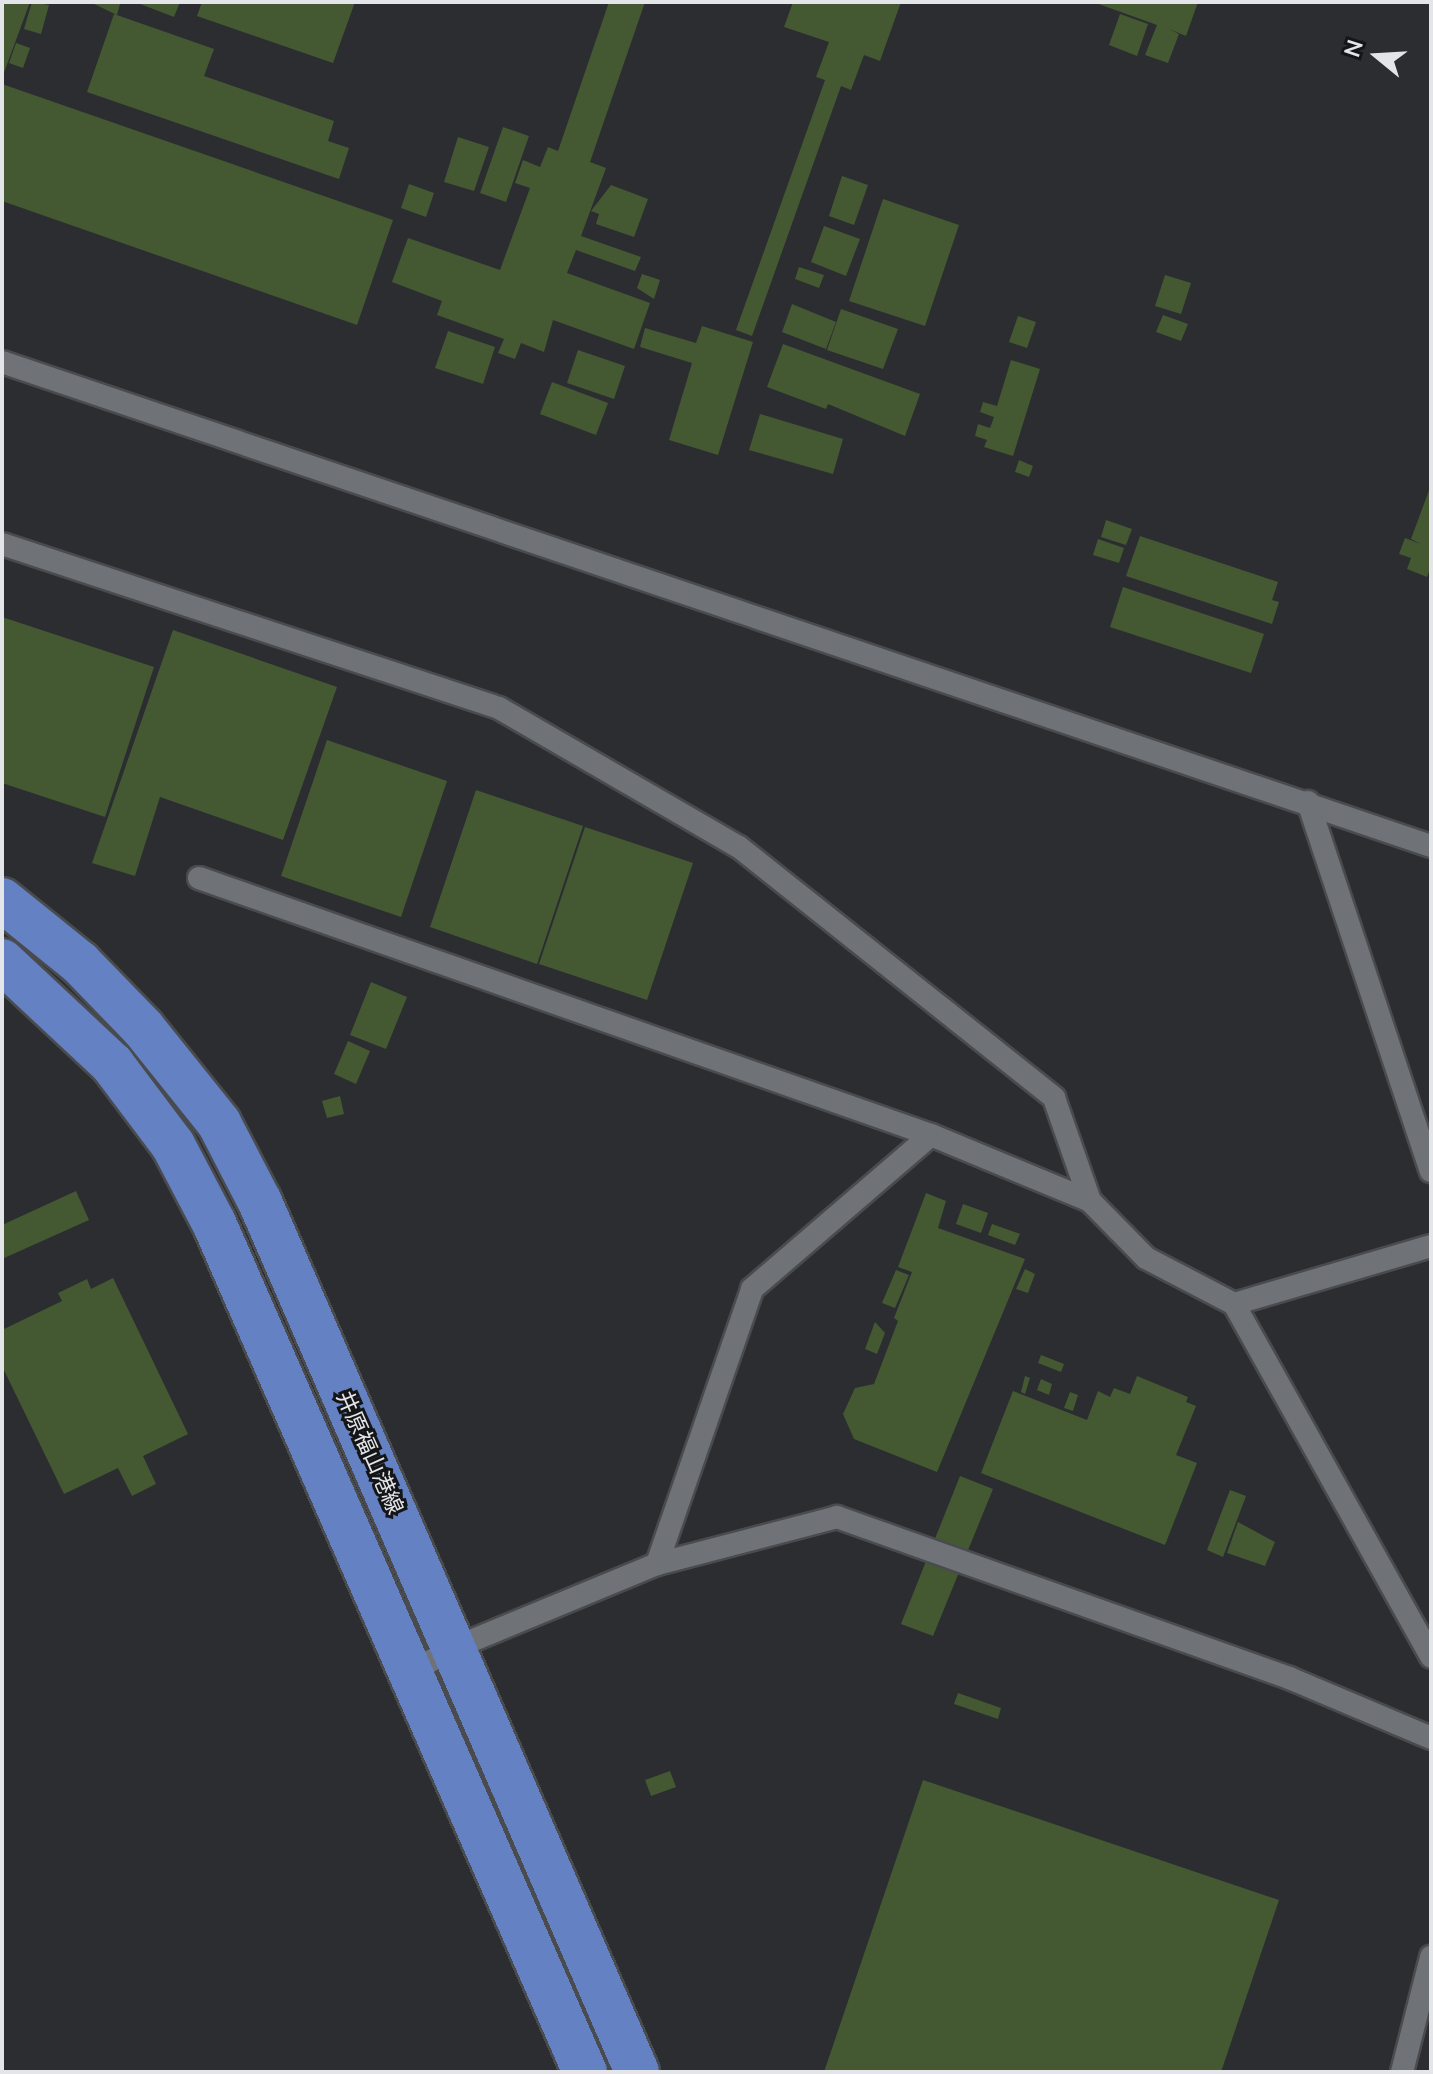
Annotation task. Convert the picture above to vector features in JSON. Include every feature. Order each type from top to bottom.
[{"type":"main road","name":"井原福山港線","points":[[2,900],[80,963],[143,1028],[219,1123],[260,1202],[637,2072]]},
{"type":"main road","points":[[2,961],[112,1064],[173,1145],[214,1223],[585,2072]]},
{"type":"lane","points":[[2,362],[1431,846]]},
{"type":"lane","points":[[2,544],[499,708],[739,847],[1054,1098],[1090,1201]]},
{"type":"lane","points":[[1308,802],[1431,1171]]},
{"type":"lane","points":[[199,878],[931,1135],[1090,1201],[1146,1258],[1234,1304],[1431,1657]]},
{"type":"lane","points":[[657,1564],[752,1289],[931,1135]]},
{"type":"lane","points":[[1234,1304],[1431,1246]]},
{"type":"lane","points":[[411,1672],[454,1648],[657,1564],[837,1517],[1289,1678],[1431,1738]]},
{"type":"lane","points":[[1402,2072],[1431,1957]]},
{"type":"building","points":[[2,2],[30,2],[2,78]]},
{"type":"building","points":[[32,2],[49,5],[41,34],[24,29]]},
{"type":"building","points":[[90,2],[114,2],[120,4],[117,15]]},
{"type":"building","points":[[135,2],[180,2],[174,17]]},
{"type":"building","points":[[202,2],[355,2],[333,63],[197,16]]},
{"type":"building","points":[[609,2],[645,2],[590,162],[606,168],[581,236],[641,257],[635,271],[576,250],[567,273],[650,303],[634,349],[553,320],[544,352],[521,343],[515,359],[498,353],[504,339],[437,315],[442,301],[392,282],[408,238],[500,270],[530,188],[515,183],[523,160],[540,167],[548,147],[558,151]]},
{"type":"building","points":[[793,2],[901,2],[880,61],[864,55],[851,90],[841,86],[752,336],[736,330],[825,80],[816,77],[829,42],[784,27]]},
{"type":"building","points":[[1093,2],[1198,2],[1186,36],[1169,29],[1179,34],[1168,63],[1145,55],[1157,25]]},
{"type":"building","points":[[114,14],[214,49],[204,76],[334,121],[328,141],[349,148],[339,179],[87,92]]},
{"type":"building","points":[[1120,14],[1148,24],[1137,56],[1109,45]]},
{"type":"building","points":[[16,43],[30,48],[23,68],[9,63]]},
{"type":"building","points":[[2,84],[393,220],[357,325],[2,201]]},
{"type":"building","points":[[503,127],[529,136],[506,202],[480,193]]},
{"type":"building","points":[[458,137],[489,147],[474,191],[444,182]]},
{"type":"building","points":[[842,176],[868,185],[854,225],[829,216]]},
{"type":"building","points":[[409,184],[434,193],[426,217],[401,208]]},
{"type":"building","points":[[611,185],[648,199],[634,237],[596,224],[599,214],[591,211]]},
{"type":"building","points":[[883,199],[959,225],[925,326],[849,301]]},
{"type":"building","points":[[824,226],[860,239],[846,276],[811,262]]},
{"type":"building","points":[[799,267],[824,275],[819,288],[795,279]]},
{"type":"building","points":[[642,274],[660,280],[654,299],[637,288]]},
{"type":"building","points":[[1165,275],[1191,283],[1181,314],[1155,306]]},
{"type":"building","points":[[792,304],[836,322],[826,349],[782,332]]},
{"type":"building","points":[[841,309],[898,329],[883,369],[827,350]]},
{"type":"building","points":[[1163,315],[1188,324],[1181,341],[1156,332]]},
{"type":"building","points":[[1018,316],[1036,322],[1027,348],[1009,342]]},
{"type":"building","points":[[702,326],[753,342],[718,455],[669,440],[692,363],[640,347],[645,328],[696,343]]},
{"type":"building","points":[[448,331],[495,347],[483,384],[435,368]]},
{"type":"building","points":[[783,344],[920,394],[905,436],[828,404],[826,409],[767,387]]},
{"type":"building","points":[[578,350],[625,366],[614,399],[567,383]]},
{"type":"building","points":[[1011,360],[1040,369],[1013,456],[984,447],[987,440],[975,436],[978,424],[990,428],[994,417],[980,412],[983,402],[997,406]]},
{"type":"building","points":[[552,382],[608,403],[596,435],[540,414]]},
{"type":"building","points":[[760,414],[843,439],[833,474],[749,450]]},
{"type":"building","points":[[1019,460],[1033,466],[1029,477],[1015,472]]},
{"type":"building","points":[[1431,485],[1431,566],[1427,577],[1407,569],[1411,558],[1399,554],[1405,538],[1421,544],[1411,539]]},
{"type":"building","points":[[1106,520],[1132,529],[1126,545],[1101,537]]},
{"type":"building","points":[[1140,536],[1278,582],[1272,600],[1279,602],[1272,624],[1126,576]]},
{"type":"building","points":[[1098,539],[1124,548],[1119,563],[1093,555]]},
{"type":"building","points":[[1123,587],[1264,634],[1251,673],[1110,627]]},
{"type":"building","points":[[2,617],[154,667],[105,817],[2,783]]},
{"type":"building","points":[[173,630],[337,687],[283,840],[160,797],[135,876],[92,863]]},
{"type":"building","points":[[327,740],[447,781],[401,917],[281,876]]},
{"type":"building","points":[[476,790],[583,826],[537,964],[430,927]]},
{"type":"building","points":[[585,827],[693,863],[647,1000],[539,964]]},
{"type":"building","points":[[371,982],[407,997],[386,1049],[350,1035]]},
{"type":"building","points":[[348,1041],[370,1051],[356,1084],[334,1074]]},
{"type":"building","points":[[340,1096],[344,1114],[327,1118],[322,1101]]},
{"type":"building","points":[[76,1191],[89,1220],[2,1259],[2,1225]]},
{"type":"building","points":[[926,1193],[946,1201],[938,1228],[1025,1259],[937,1472],[854,1439],[843,1414],[855,1388],[874,1384],[898,1321],[894,1318],[912,1272],[898,1267]]},
{"type":"building","points":[[963,1204],[988,1213],[981,1233],[956,1224]]},
{"type":"building","points":[[992,1224],[1020,1234],[1015,1245],[988,1235]]},
{"type":"building","points":[[1025,1269],[1035,1274],[1028,1293],[1016,1289]]},
{"type":"building","points":[[896,1270],[909,1275],[895,1308],[882,1303]]},
{"type":"building","points":[[113,1278],[188,1434],[143,1456],[156,1484],[132,1496],[118,1468],[64,1494],[2,1366],[2,1330],[62,1301],[58,1293],[87,1279],[91,1289]]},
{"type":"building","points":[[875,1322],[885,1333],[877,1354],[865,1349]]},
{"type":"building","points":[[1041,1355],[1064,1364],[1061,1372],[1038,1363]]},
{"type":"building","points":[[1025,1376],[1030,1378],[1025,1394],[1021,1392]]},
{"type":"building","points":[[1137,1376],[1188,1397],[1186,1402],[1196,1406],[1176,1455],[1197,1463],[1165,1545],[981,1473],[1013,1391],[1087,1420],[1098,1391],[1110,1397],[1114,1388],[1130,1394]]},
{"type":"building","points":[[1041,1379],[1052,1384],[1049,1395],[1037,1390]]},
{"type":"building","points":[[1070,1392],[1078,1395],[1073,1411],[1064,1408]]},
{"type":"building","points":[[960,1476],[993,1489],[933,1636],[901,1624]]},
{"type":"building","points":[[1230,1490],[1246,1496],[1223,1557],[1207,1550]]},
{"type":"building","points":[[1238,1522],[1275,1542],[1265,1566],[1227,1553]]},
{"type":"building","points":[[958,1693],[1001,1708],[998,1719],[954,1704]]},
{"type":"building","points":[[670,1771],[676,1787],[651,1796],[645,1780]]},
{"type":"building","points":[[923,1780],[1279,1900],[1221,2072],[824,2072]]}]
